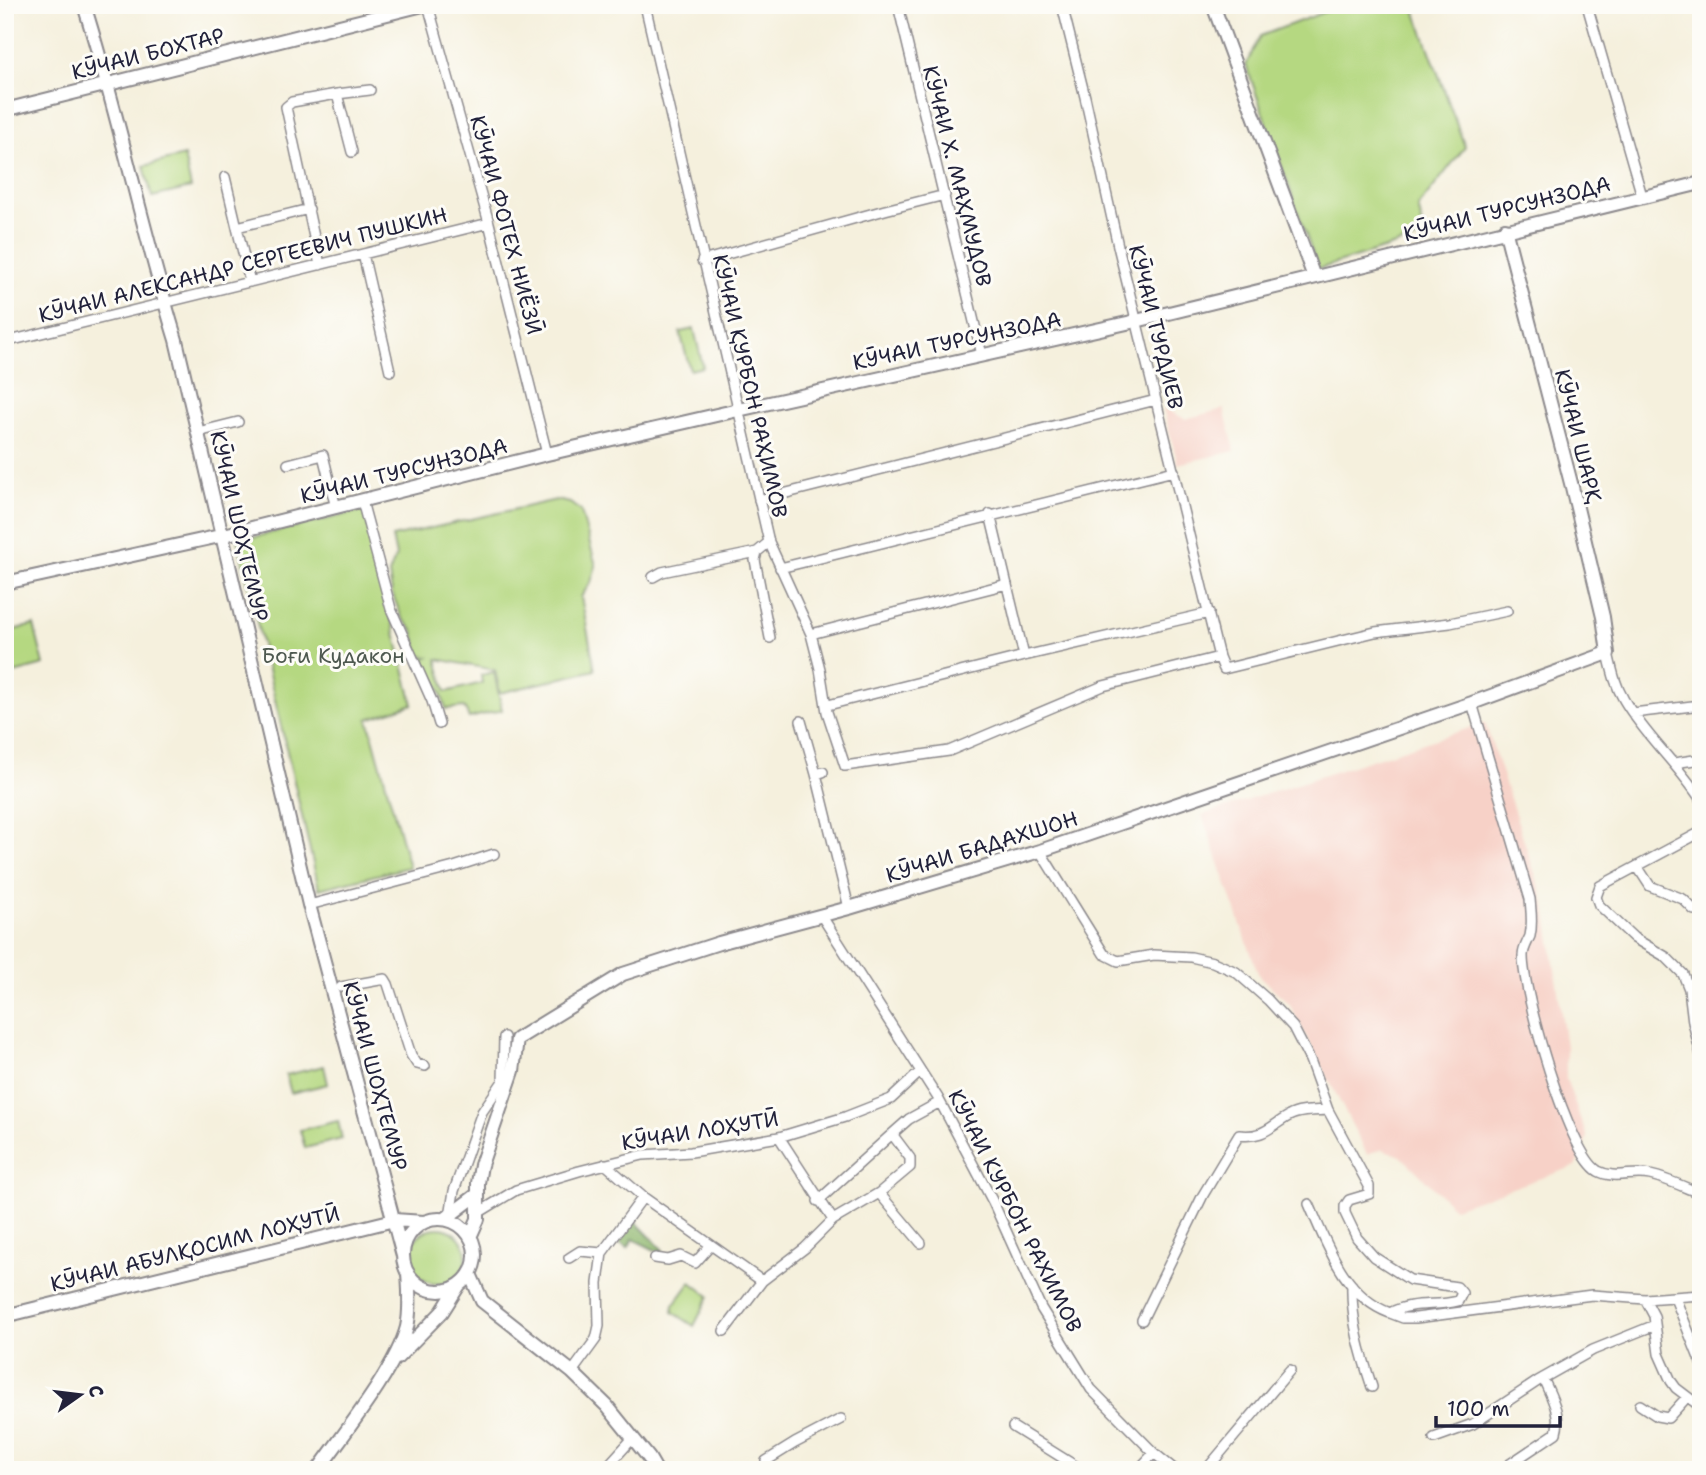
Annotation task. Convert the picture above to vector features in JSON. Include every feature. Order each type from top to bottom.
[{"type":"main road","name":"КӮЧАИ ШОҲТЕМУР","points":[[84,5],[109,83],[198,432],[220,536],[309,905],[403,1256]]},
{"type":"main road","name":"КӮЧАИ БОХТАР","points":[[5,110],[426,5]]},
{"type":"main road","points":[[1213,5],[1314,277]]},
{"type":"main road","name":"КӮЧАИ ТУРСУНЗОДА","points":[[5,583],[220,536],[547,454],[1136,321],[1642,195],[1701,183]]},
{"type":"main road","name":"КӮЧАИ ШАРҚ","points":[[1505,229],[1575,500],[1603,617],[1608,653]]},
{"type":"main road","name":"КӮЧАИ БАДАХШОН","points":[[470,1237],[478,1219],[478,1188],[484,1151],[513,1072],[517,1039],[623,974],[719,943],[849,908],[1040,851],[1472,703],[1608,653]]},
{"type":"main road","points":[[448,1218],[478,1188]]},
{"type":"main road","points":[[318,1470],[389,1365],[406,1329],[409,1313],[408,1273],[403,1256],[408,1236],[424,1222],[448,1218],[470,1237],[475,1255],[470,1274],[459,1285],[442,1312]]},
{"type":"main road","name":"КӮЧАИ АБУЛҚОСИМ ЛОҲУТӢ","points":[[5,1316],[394,1220],[424,1222]]},
{"type":"main road","points":[[408,1273],[418,1284],[431,1290],[446,1290],[459,1285]]},
{"type":"main road","points":[[470,1274],[482,1301]]},
{"type":"main road","points":[[389,1365],[442,1312],[458,1299],[472,1296],[572,1372],[607,1406],[652,1464]]},
{"type":"street","name":"КӮЧАИ ФОТЕХ НИЁЗӢ","points":[[426,5],[489,223],[547,454]]},
{"type":"street","name":"КӮЧАИ ҚУРБОН РАҲИМОВ","points":[[645,5],[769,542],[811,634],[830,722],[845,766],[949,751],[1103,686],[1219,657]]},
{"type":"street","name":"КӮЧАИ Х. МАҲМУДОВ","points":[[898,5],[982,355]]},
{"type":"street","name":"КӮЧАИ ТУРДИЕВ","points":[[1062,5],[1219,657]]},
{"type":"street","points":[[1587,5],[1642,195]]},
{"type":"street","points":[[320,265],[286,107],[292,102],[370,90]]},
{"type":"street","points":[[337,94],[352,152]]},
{"type":"street","points":[[225,177],[250,282]]},
{"type":"street","points":[[702,261],[945,195]]},
{"type":"street","points":[[237,227],[309,209]]},
{"type":"street","name":"КӮЧАИ АЛЕКСАНДР СЕРГЕЕВИЧ ПУШКИН","points":[[5,342],[489,223]]},
{"type":"street","points":[[363,254],[390,371]]},
{"type":"street","points":[[759,500],[1156,400]]},
{"type":"street","points":[[198,432],[238,422]]},
{"type":"street","points":[[288,464],[323,455],[336,508]]},
{"type":"street","points":[[780,568],[990,514],[1174,471]]},
{"type":"street","points":[[362,501],[391,609],[432,701],[439,724]]},
{"type":"street","points":[[990,514],[1024,656]]},
{"type":"street","points":[[653,577],[662,572],[757,552],[769,542]]},
{"type":"street","points":[[757,552],[755,560],[770,638]]},
{"type":"street","points":[[811,634],[1007,584]]},
{"type":"street","points":[[1219,657],[1224,668],[1375,632],[1440,625],[1507,611]]},
{"type":"street","points":[[828,705],[1209,613]]},
{"type":"street","points":[[1608,653],[1615,682],[1633,713],[1700,799]]},
{"type":"street","points":[[1472,703],[1530,899],[1532,921],[1523,957],[1541,1044],[1555,1093],[1590,1165],[1611,1175],[1650,1175],[1701,1194]]},
{"type":"street","points":[[1633,713],[1701,705]]},
{"type":"street","points":[[801,721],[819,773],[849,908]]},
{"type":"street","points":[[1674,763],[1701,759]]},
{"type":"street","points":[[1701,832],[1600,886],[1596,897],[1599,905],[1634,938],[1666,957],[1683,974],[1689,989],[1701,1055]]},
{"type":"street","points":[[1040,851],[1104,954],[1118,961],[1154,955],[1191,957],[1213,962],[1236,972],[1293,1027],[1311,1063],[1328,1110],[1371,1190],[1367,1195],[1349,1200],[1345,1206],[1345,1213],[1357,1238],[1374,1257],[1410,1280],[1457,1287],[1461,1293],[1458,1301],[1413,1304],[1390,1313]]},
{"type":"street","points":[[309,905],[494,854]]},
{"type":"street","points":[[1637,866],[1650,886],[1682,899],[1694,910]]},
{"type":"street","name":"КӮЧАИ КУРБОН РАХИМОВ","points":[[821,915],[940,1102],[993,1202],[1041,1308],[1091,1389],[1154,1453],[1175,1470]]},
{"type":"street","points":[[341,987],[385,979],[411,1055],[416,1063],[425,1066]]},
{"type":"street","points":[[448,1218],[454,1191],[482,1112],[503,1081],[505,1037]]},
{"type":"street","name":"КӮЧАИ ЛОҲУТӢ","points":[[478,1213],[516,1191],[605,1164],[643,1155],[691,1153],[779,1137],[845,1118],[891,1099],[920,1072]]},
{"type":"street","points":[[818,1200],[909,1118],[940,1102]]},
{"type":"street","points":[[1142,1320],[1203,1195],[1239,1135],[1251,1136],[1269,1131],[1291,1114],[1328,1110]]},
{"type":"street","points":[[724,1331],[762,1281],[805,1248],[833,1220],[878,1193],[911,1163],[892,1134]]},
{"type":"street","points":[[779,1137],[833,1220]]},
{"type":"street","points":[[605,1164],[643,1197],[762,1281]]},
{"type":"street","points":[[878,1193],[921,1243]]},
{"type":"street","points":[[572,1372],[596,1339],[602,1253],[643,1197]]},
{"type":"street","points":[[1309,1204],[1332,1253],[1352,1285],[1371,1304],[1403,1318],[1592,1294],[1645,1299],[1701,1295]]},
{"type":"street","points":[[655,1258],[668,1260],[681,1256],[695,1263],[711,1245]]},
{"type":"street","points":[[569,1258],[580,1251],[602,1253]]},
{"type":"street","points":[[1352,1285],[1352,1309],[1372,1387]]},
{"type":"street","points":[[1675,1298],[1701,1363]]},
{"type":"street","points":[[1645,1299],[1655,1325],[1663,1366],[1676,1388],[1701,1407]]},
{"type":"street","points":[[1434,1438],[1474,1424],[1543,1378],[1593,1350],[1655,1325]]},
{"type":"street","points":[[1206,1470],[1290,1370]]},
{"type":"street","points":[[1501,1470],[1556,1433],[1559,1424],[1557,1413],[1543,1378]]},
{"type":"street","points":[[1640,1405],[1657,1416],[1668,1418],[1687,1397]]},
{"type":"street","points":[[766,1461],[841,1419]]},
{"type":"street","points":[[1013,1427],[1082,1470]]},
{"type":"street","points":[[604,1470],[633,1438]]},
{"type":"street","points":[[1138,1470],[1154,1453]]},
{"type":"shaded area","points":[[1163,408],[1185,419],[1224,409],[1235,451],[1178,464]]},
{"type":"shaded area","points":[[1485,723],[1546,907],[1566,1047],[1566,1079],[1587,1137],[1576,1166],[1454,1208],[1401,1156],[1382,1149],[1367,1154],[1289,1003],[1259,976],[1202,815]]},
{"type":"green space","points":[[1343,5],[1413,5],[1465,147],[1418,207],[1425,236],[1318,269],[1246,65],[1260,36]]},
{"type":"green space","points":[[184,156],[191,188],[152,197],[144,166]]},
{"type":"green space","points":[[694,329],[703,367],[690,370],[680,332]]},
{"type":"green space","points":[[556,500],[570,503],[581,511],[596,566],[591,582],[581,597],[595,670],[500,693],[495,670],[437,659],[446,692],[482,683],[481,675],[494,672],[502,710],[469,718],[464,707],[446,709],[439,687],[422,660],[428,657],[420,656],[413,630],[402,618],[392,593],[389,574],[396,556],[392,537]]},
{"type":"green space","name":"Боғи Кудакон","points":[[364,510],[413,704],[368,719],[409,867],[319,889],[238,541]]},
{"type":"green space","points":[[34,625],[44,665],[14,673],[5,646],[5,632]]},
{"type":"green space","points":[[324,1066],[328,1084],[291,1093],[286,1075]]},
{"type":"green space","points":[[338,1121],[342,1139],[305,1148],[300,1130]]},
{"type":"green space","points":[[632,1218],[663,1250],[661,1253],[633,1239],[628,1248],[617,1241]]},
{"type":"green space","points":[[438,1228],[449,1230],[458,1236],[464,1245],[464,1267],[458,1276],[449,1282],[438,1284],[427,1282],[418,1276],[412,1267],[410,1256],[412,1245],[418,1236],[427,1230]]},
{"type":"green space","points":[[691,1282],[709,1296],[694,1326],[673,1312],[674,1305]]}]
